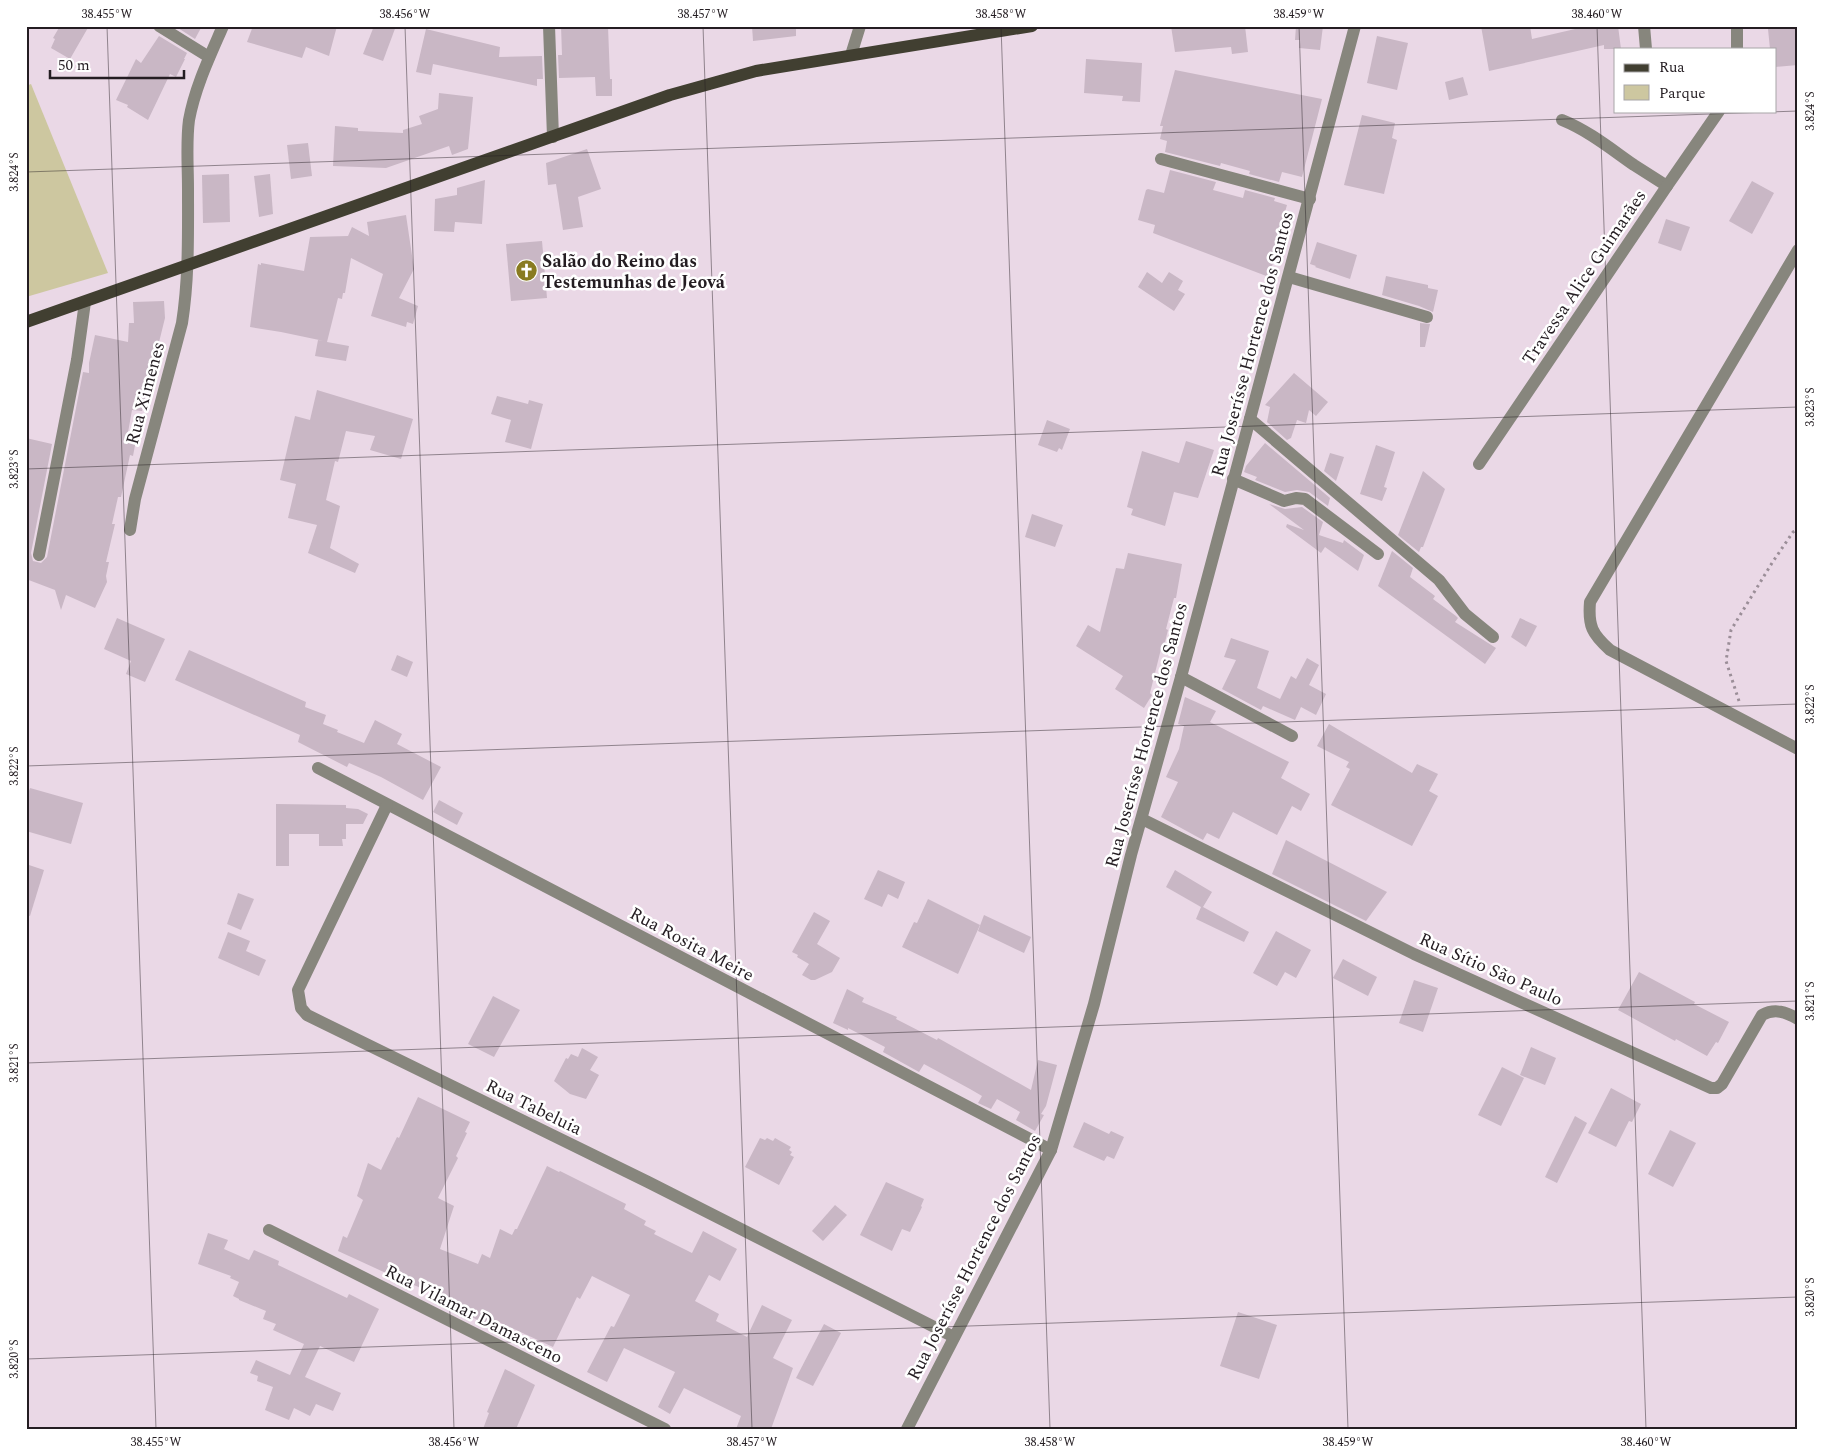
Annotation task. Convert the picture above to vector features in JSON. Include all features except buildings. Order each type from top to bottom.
[{"type":"main road","points":[[26,322],[670,95],[730,77],[791,64],[1032,26]]},
{"type":"street","points":[[159,26],[210,57]]},
{"type":"street","name":"Rua Ximenes","points":[[130,530],[135,499],[182,323],[188,264],[189,120],[196,94],[224,26]]},
{"type":"street","points":[[549,26],[553,136]]},
{"type":"street","points":[[851,55],[860,26]]},
{"type":"street","name":"Rua Joserísse Hortence dos Santos","points":[[907,1429],[1050,1150],[1094,1004],[1131,855],[1181,678],[1355,26]]},
{"type":"street","points":[[1644,26],[1646,48]]},
{"type":"street","points":[[1737,26],[1737,48]]},
{"type":"street","name":"Travessa Alice Guimarães","points":[[1479,464],[1718,112]]},
{"type":"street","points":[[1562,120],[1575,125],[1667,186]]},
{"type":"street","points":[[1161,159],[1310,199]]},
{"type":"street","points":[[1798,250],[1590,602],[1589,609],[1590,628],[1598,640],[1610,650],[1798,749]]},
{"type":"street","points":[[1289,277],[1427,317]]},
{"type":"street","points":[[39,555],[72,387],[85,302]]},
{"type":"street","points":[[1250,419],[1439,580],[1466,614],[1493,637]]},
{"type":"street","points":[[1233,479],[1284,501],[1296,498],[1305,499],[1378,554]]},
{"type":"street","points":[[1181,678],[1292,736]]},
{"type":"street","name":"Rua Rosita Meire","points":[[318,768],[1050,1150]]},
{"type":"street","name":"Rua Tabeluia","points":[[387,805],[298,990],[301,1008],[307,1015],[648,1182],[954,1337]]},
{"type":"street","name":"Rua Sítio São Paulo","points":[[1142,819],[1414,954],[1711,1088],[1717,1088],[1722,1084],[1762,1015],[1776,1011],[1798,1019]]},
{"type":"street","name":"Rua Vilamar Damasceno","points":[[269,1230],[664,1429]]},
{"type":"path","points":[[1745,721],[1726,661],[1731,630],[1772,563],[1793,532],[1798,529]]},
{"type":"green space","points":[[31,84],[108,273],[26,297],[26,86]]},
{"type":"place","name":"Salão do Reino das Testemunhas de Jeová","points":[[526,271]]}]
